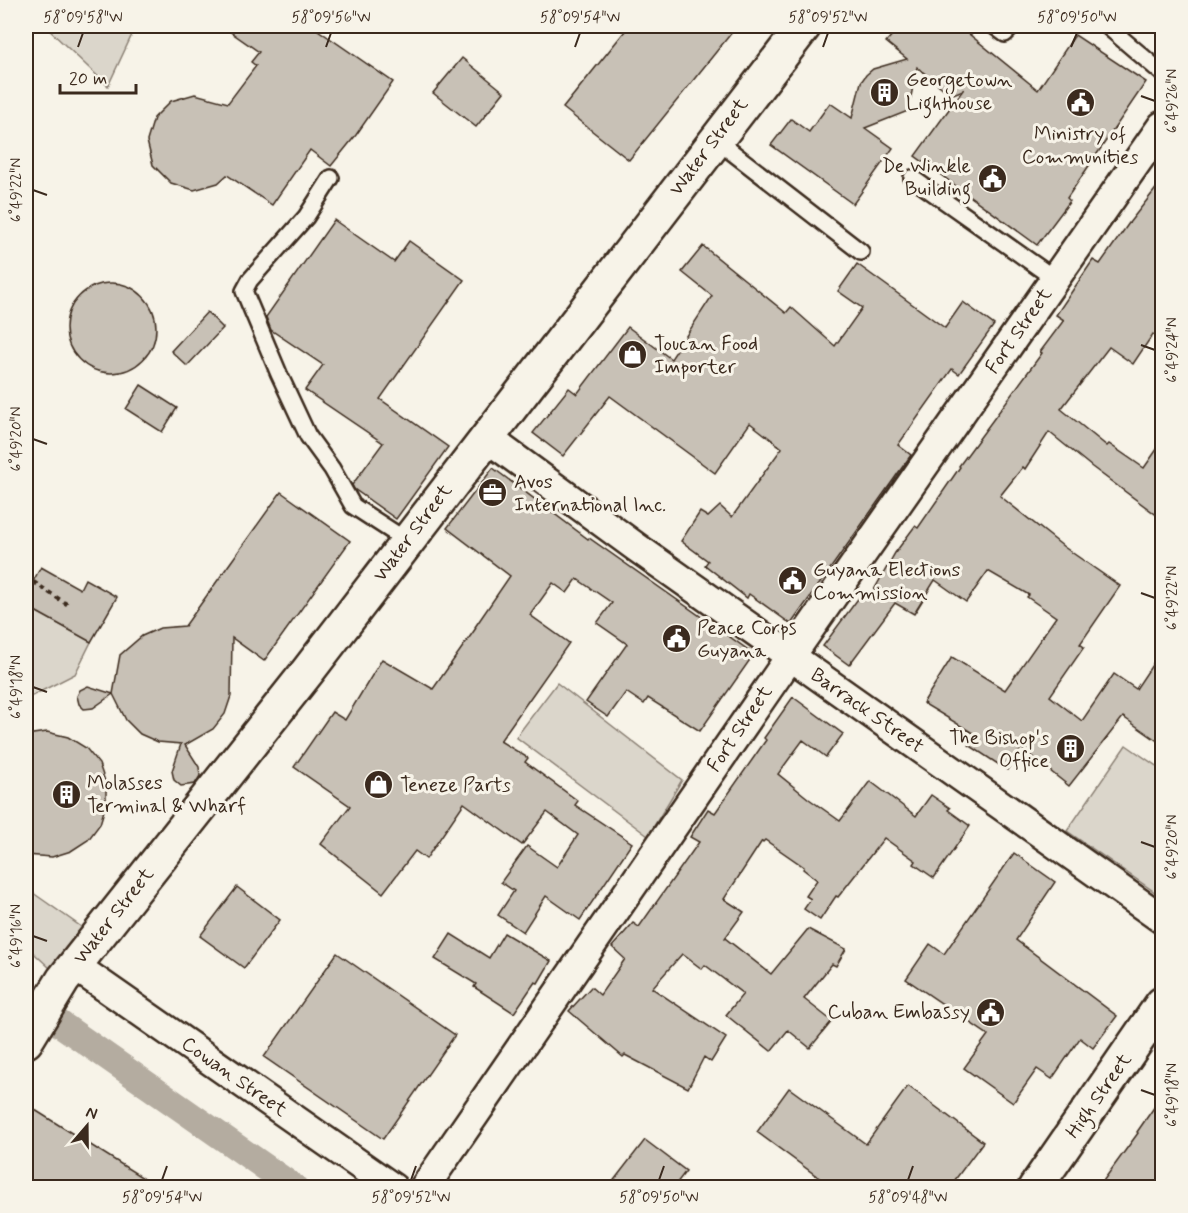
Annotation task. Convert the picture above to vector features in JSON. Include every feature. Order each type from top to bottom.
[{"type":"street","name":"Water Street","points":[[26,1041],[69,973],[308,671],[804,26]]},
{"type":"street","name":"Fort Street","points":[[424,1188],[790,657],[1162,126]]},
{"type":"street","name":"Barrack Street","points":[[486,437],[790,657],[1162,919]]},
{"type":"street","name":"Cowan Street","points":[[69,973],[393,1188]]},
{"type":"street","name":"High Street","points":[[1035,1188],[1162,1004]]},
{"type":"lane","points":[[994,26],[1005,34],[1013,26]]},
{"type":"lane","points":[[1107,26],[1162,73]]},
{"type":"lane","points":[[715,139],[861,252]]},
{"type":"lane","points":[[331,178],[306,217],[250,280],[244,291],[308,436],[332,469],[353,506],[407,541]]},
{"type":"lane","points":[[912,178],[1055,279]]},
{"type":"path","points":[[26,577],[68,605]]},
{"type":"shaded area","points":[[45,26],[136,26],[108,86]]},
{"type":"shaded area","points":[[26,606],[91,642],[75,674],[26,699]]},
{"type":"shaded area","points":[[557,683],[682,780],[648,836],[516,737]]},
{"type":"shaded area","points":[[1126,745],[1162,770],[1162,897],[1067,831]]},
{"type":"shaded area","points":[[26,888],[97,938],[63,980],[26,946]]},
{"type":"building","points":[[222,26],[312,26],[393,82],[331,166],[310,150],[272,205],[227,175],[218,183],[194,190],[171,183],[153,165],[147,141],[154,118],[171,101],[195,94],[228,103],[256,66],[251,62],[259,52]]},
{"type":"building","points":[[629,26],[737,26],[629,160],[563,108]]},
{"type":"building","points":[[900,26],[959,26],[1038,90],[1075,35],[1146,82],[1067,198],[1070,201],[1037,245],[915,156],[963,90],[951,95],[917,67],[908,111],[865,128],[893,148],[853,204],[771,145],[791,119],[809,132],[830,103],[852,118],[861,82],[866,75],[873,69],[907,59],[886,42]]},
{"type":"building","points":[[462,58],[504,92],[476,127],[433,93]]},
{"type":"building","points":[[1162,181],[1162,341],[1153,334],[1133,364],[1109,347],[1061,409],[1107,446],[1109,444],[1144,468],[1162,442],[1162,519],[1049,432],[1025,469],[1023,467],[1000,496],[1064,547],[1120,586],[1080,644],[1084,647],[1050,696],[1082,721],[1114,674],[1136,689],[1162,650],[1162,744],[1123,717],[1069,786],[1021,748],[1007,770],[969,745],[976,735],[923,703],[952,657],[1005,690],[1056,617],[1027,597],[1029,595],[988,571],[966,602],[935,580],[914,614],[895,603],[849,665],[823,646],[863,592],[870,597],[895,553],[915,526],[918,528],[959,466],[1042,353],[1040,352],[1064,320],[1056,315],[1093,260],[1100,264]]},
{"type":"building","points":[[334,220],[394,262],[409,241],[464,280],[380,399],[448,447],[396,519],[354,489],[352,485],[383,443],[305,390],[323,365],[271,330],[266,317]]},
{"type":"building","points":[[703,246],[786,313],[791,307],[835,346],[862,308],[838,291],[857,264],[945,328],[963,302],[994,325],[959,374],[952,369],[898,445],[911,455],[791,624],[749,594],[747,598],[705,565],[708,561],[681,541],[700,512],[708,517],[720,506],[732,517],[782,448],[750,423],[715,473],[610,396],[563,456],[533,433],[569,388],[577,394],[628,327],[671,359],[712,296],[682,272]]},
{"type":"building","points":[[111,283],[128,286],[143,296],[153,311],[156,328],[153,345],[143,360],[128,370],[111,373],[94,370],[79,360],[69,345],[66,328],[69,311],[79,296],[94,286]]},
{"type":"building","points":[[207,312],[223,328],[187,366],[171,351]]},
{"type":"building","points":[[141,385],[177,408],[162,432],[126,409]]},
{"type":"building","points":[[493,468],[588,539],[754,654],[700,731],[648,698],[644,704],[626,692],[608,717],[586,702],[627,644],[597,623],[612,603],[577,579],[567,593],[553,583],[530,615],[569,643],[500,741],[528,758],[525,762],[578,801],[575,805],[632,843],[580,920],[546,896],[523,932],[498,915],[514,891],[501,882],[527,846],[557,867],[578,835],[547,812],[522,845],[464,803],[426,859],[415,851],[383,893],[321,844],[350,806],[294,767],[332,712],[345,720],[382,659],[433,689],[476,628],[510,576],[447,528]]},
{"type":"building","points":[[281,492],[350,541],[264,661],[232,638],[231,696],[225,714],[213,729],[185,745],[199,767],[200,776],[195,784],[181,786],[174,780],[172,771],[181,744],[158,742],[140,734],[126,720],[113,694],[120,655],[142,636],[160,628],[185,626]]},
{"type":"building","points":[[41,567],[80,589],[85,579],[117,597],[91,642],[26,606],[26,594]]},
{"type":"building","points":[[88,686],[113,694],[93,708],[84,709],[79,704],[77,696],[80,690]]},
{"type":"building","points":[[793,697],[843,734],[826,757],[803,740],[778,774],[809,799],[840,821],[870,781],[916,816],[931,795],[970,826],[934,878],[914,864],[916,861],[884,838],[838,897],[836,896],[820,920],[804,909],[811,899],[806,896],[817,880],[803,869],[804,867],[765,840],[762,841],[724,899],[744,912],[725,938],[771,974],[808,929],[846,949],[836,966],[832,964],[804,999],[832,1021],[810,1048],[788,1030],[771,1051],[726,1015],[743,994],[705,965],[702,969],[682,954],[652,988],[726,1038],[711,1062],[704,1057],[688,1088],[625,1055],[623,1057],[569,1011],[591,987],[600,995],[625,959],[612,947],[633,923],[639,927],[699,842],[690,837],[708,809],[715,813]]},
{"type":"building","name":"Molasses Terminal & Wharf","points":[[47,732],[68,737],[86,748],[99,764],[106,784],[106,804],[100,824],[88,840],[71,851],[52,857],[26,855],[26,735]]},
{"type":"building","points":[[1014,853],[1055,882],[1016,940],[1117,1016],[1093,1048],[1080,1038],[1052,1079],[1037,1069],[1013,1103],[964,1068],[988,1035],[906,979],[930,944],[944,954]]},
{"type":"building","points":[[237,887],[280,920],[244,968],[200,936]]},
{"type":"building","points":[[504,933],[551,961],[538,983],[535,982],[514,1013],[474,987],[476,984],[435,959],[451,934],[489,958]]},
{"type":"building","points":[[337,953],[455,1035],[383,1139],[264,1057]]},
{"type":"building","points":[[908,1086],[983,1142],[949,1188],[833,1188],[757,1132],[789,1088],[866,1144]]},
{"type":"building","points":[[1162,1096],[1162,1188],[1098,1188],[1138,1133]]},
{"type":"building","points":[[35,1110],[159,1188],[26,1188],[26,1126]]},
{"type":"building","points":[[645,1140],[686,1171],[673,1188],[608,1188]]},
{"type":"waterway","points":[[26,1000],[295,1188]]},
{"type":"place","name":"Georgetown Lighthouse","points":[[885,92]]},
{"type":"place","name":"Ministry of Communities","points":[[1080,103]]},
{"type":"place","name":"De Winkle Building","points":[[992,178]]},
{"type":"place","name":"Toucan Food Importer","points":[[633,355]]},
{"type":"place","name":"Avos International Inc.","points":[[493,493]]},
{"type":"place","name":"Guyana Elections Commission","points":[[792,581]]},
{"type":"place","name":"Peace Corps Guyana","points":[[676,639]]},
{"type":"place","name":"The Bishop's Office","points":[[1070,749]]},
{"type":"place","name":"Teneze Parts","points":[[379,785]]},
{"type":"place","name":"Molasses Terminal & Wharf","points":[[66,794]]},
{"type":"place","name":"Cuban Embassy","points":[[991,1012]]}]
